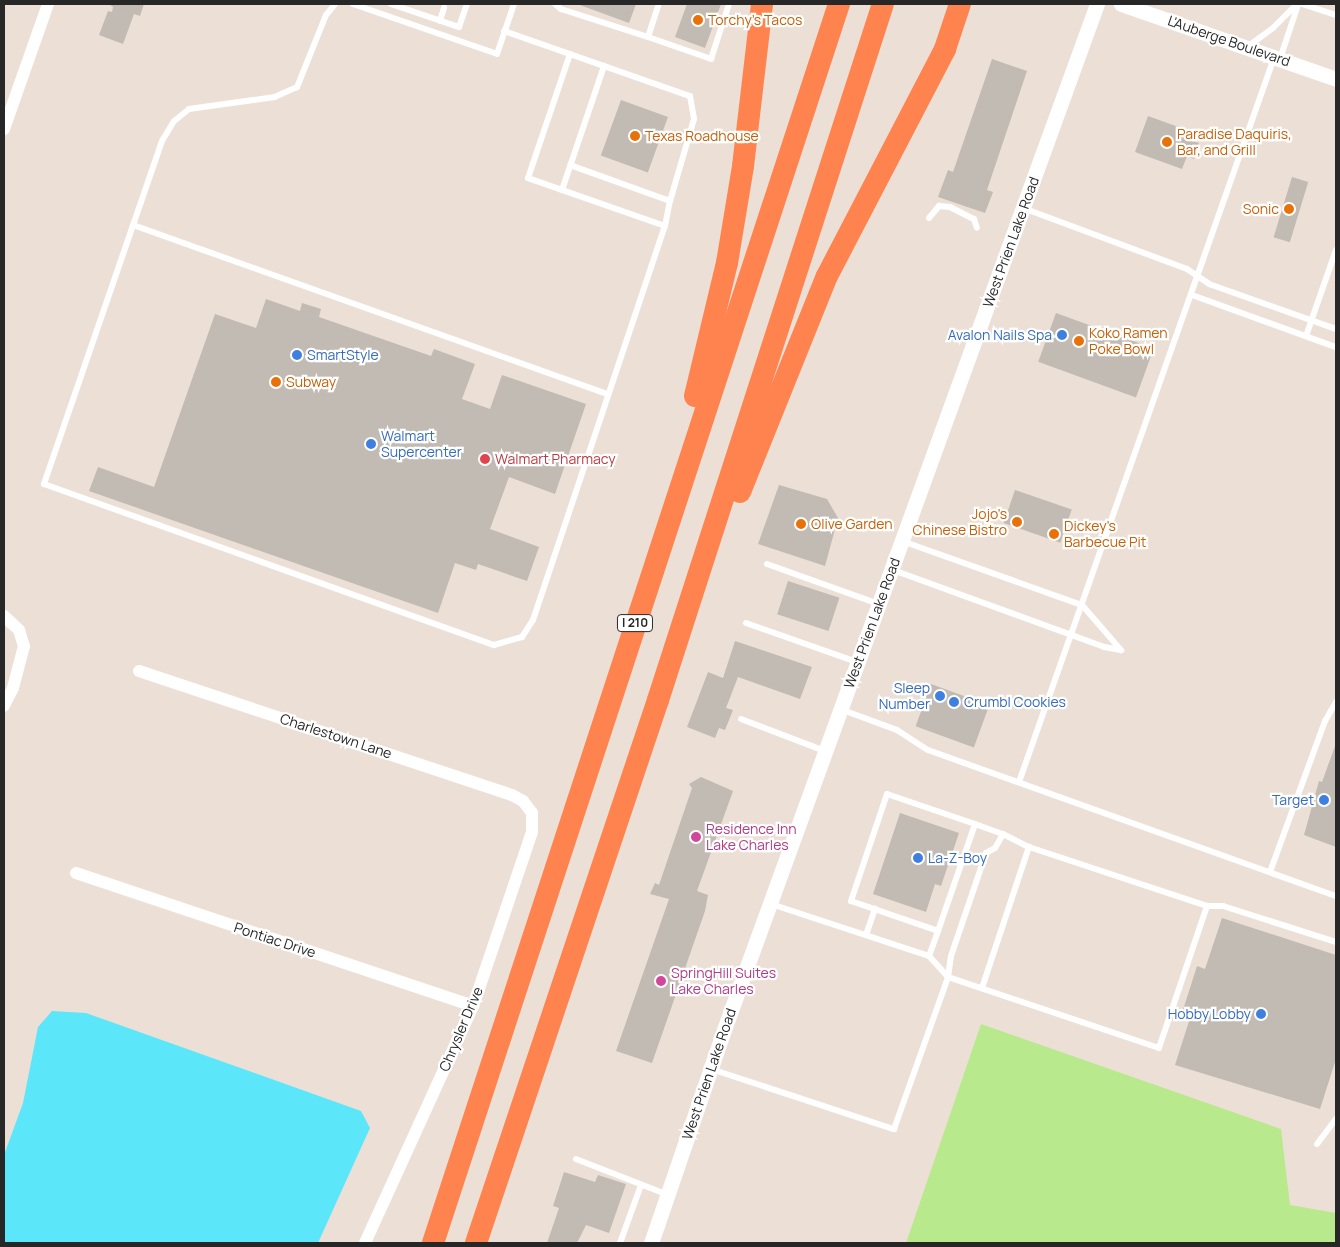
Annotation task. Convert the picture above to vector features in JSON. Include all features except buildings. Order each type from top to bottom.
[{"type":"highway","points":[[675,503],[681,444],[711,338],[727,263],[743,166],[762,4]]},
{"type":"highway","name":"I 210","points":[[433,1243],[839,4]]},
{"type":"highway","points":[[476,1243],[658,700],[883,4]]},
{"type":"highway","points":[[945,49],[960,4]]},
{"type":"highway","points":[[658,700],[827,276],[945,49],[961,20],[975,4]]},
{"type":"street","points":[[4,129],[48,4]]},
{"type":"street","name":"West Prien Lake Road","points":[[651,1243],[769,904],[1097,4]]},
{"type":"street","name":"L'Auberge Boulevard","points":[[1121,4],[1336,79]]},
{"type":"street","points":[[4,616],[19,630],[24,646],[13,688],[4,706]]},
{"type":"street","name":"Charlestown Lane","points":[[138,671],[512,794],[529,807]]},
{"type":"street","name":"Chrysler Drive","points":[[364,1243],[473,1006],[532,832],[529,807]]},
{"type":"street","name":"Pontiac Drive","points":[[76,873],[473,1006]]},
{"type":"lane","points":[[335,4],[326,15],[297,87],[275,97],[189,109],[174,121],[162,141],[44,484],[494,645],[522,637],[533,620],[607,394],[665,226],[670,201],[694,119],[690,96],[504,31]]},
{"type":"lane","points":[[353,4],[497,54],[514,4]]},
{"type":"lane","points":[[394,4],[410,7],[458,27],[467,4]]},
{"type":"lane","points":[[555,4],[561,9],[711,59],[729,4]]},
{"type":"lane","points":[[648,37],[659,4]]},
{"type":"lane","points":[[1247,47],[1273,28],[1298,4]]},
{"type":"lane","points":[[1019,782],[1198,277],[1298,4]]},
{"type":"lane","points":[[1302,4],[1336,15]]},
{"type":"lane","points":[[440,20],[444,8]]},
{"type":"lane","points":[[570,54],[528,178],[665,226]]},
{"type":"lane","points":[[562,190],[604,66]]},
{"type":"lane","points":[[570,165],[670,201]]},
{"type":"lane","points":[[929,218],[939,206],[950,207],[974,219],[977,228]]},
{"type":"lane","points":[[1023,208],[1187,269],[1209,284],[1336,329]]},
{"type":"lane","points":[[133,225],[607,394]]},
{"type":"lane","points":[[1306,336],[1336,250]]},
{"type":"lane","points":[[1192,295],[1336,346]]},
{"type":"lane","points":[[891,569],[1121,650],[1082,604],[902,541]]},
{"type":"lane","points":[[767,564],[879,604]]},
{"type":"lane","points":[[746,623],[857,662]]},
{"type":"lane","points":[[1270,872],[1325,721],[1336,702]]},
{"type":"lane","points":[[840,709],[898,730],[928,750],[1336,896]]},
{"type":"lane","points":[[741,719],[825,751]]},
{"type":"lane","points":[[938,931],[851,901],[887,794],[1003,834],[1028,847],[1207,906],[1223,906],[1336,942]]},
{"type":"lane","points":[[929,956],[975,824]]},
{"type":"lane","points":[[710,1069],[894,1129],[948,977],[950,956],[986,852],[995,848],[1003,834]]},
{"type":"lane","points":[[982,988],[1028,847]]},
{"type":"lane","points":[[769,904],[929,956],[948,977],[1159,1048],[1207,906]]},
{"type":"lane","points":[[866,935],[875,909]]},
{"type":"lane","points":[[1317,1144],[1336,1119]]},
{"type":"lane","points":[[576,1160],[668,1195]]},
{"type":"lane","points":[[620,1243],[641,1185]]},
{"type":"green space","points":[[981,1024],[1281,1129],[1290,1205],[1336,1213],[1336,1243],[906,1243]]},
{"type":"water","points":[[52,1011],[86,1013],[361,1111],[370,1128],[318,1243],[4,1243],[4,1155],[23,1103],[38,1027]]},
{"type":"place","name":"Torchy's Tacos","points":[[698,20]]},
{"type":"place","name":"Texas Roadhouse","points":[[635,136]]},
{"type":"place","name":"Paradise Daquiris, Bar, and Grill","points":[[1167,142]]},
{"type":"place","name":"Sonic","points":[[1289,209]]},
{"type":"place","name":"Avalon Nails Spa","points":[[1062,335]]},
{"type":"place","name":"Koko Ramen Poke Bowl","points":[[1079,341]]},
{"type":"place","name":"SmartStyle","points":[[297,355]]},
{"type":"place","name":"Subway","points":[[276,382]]},
{"type":"place","name":"Walmart Supercenter","points":[[371,444]]},
{"type":"place","name":"Walmart Pharmacy","points":[[485,459]]},
{"type":"place","name":"Jojo's Chinese Bistro","points":[[1017,522]]},
{"type":"place","name":"Olive Garden","points":[[801,524]]},
{"type":"place","name":"Dickey's Barbecue Pit","points":[[1054,534]]},
{"type":"place","name":"Sleep Number","points":[[940,696]]},
{"type":"place","name":"Crumbl Cookies","points":[[954,702]]},
{"type":"place","name":"Target","points":[[1324,800]]},
{"type":"place","name":"Residence Inn Lake Charles","points":[[696,837]]},
{"type":"place","name":"La-Z-Boy","points":[[918,858]]},
{"type":"place","name":"SpringHill Suites Lake Charles","points":[[661,981]]},
{"type":"place","name":"Hobby Lobby","points":[[1261,1014]]}]
